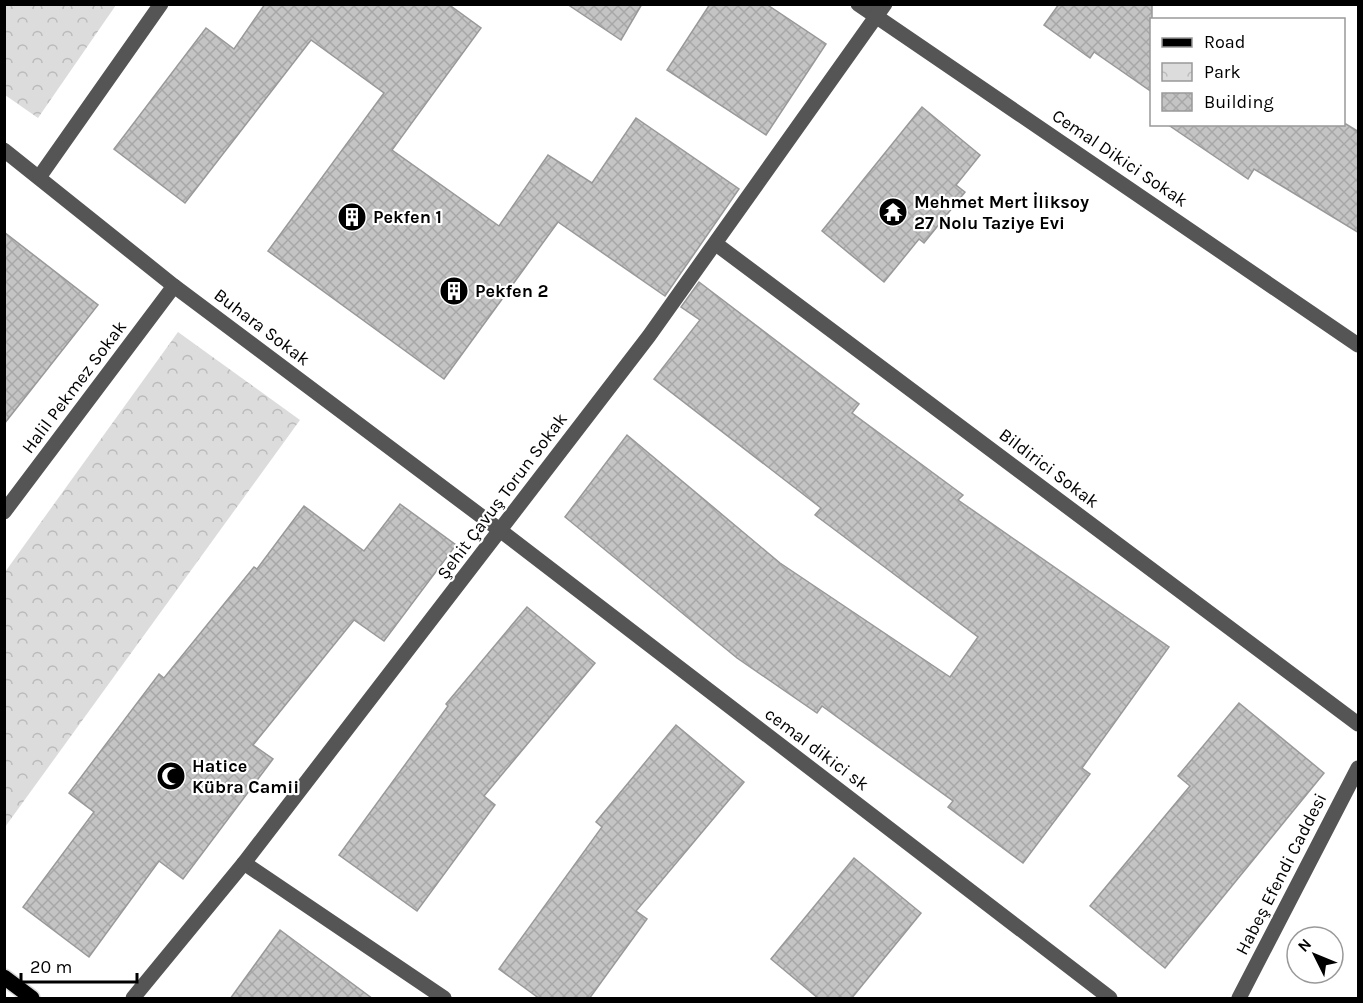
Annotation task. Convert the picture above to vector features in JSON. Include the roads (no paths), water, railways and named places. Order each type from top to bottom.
[{"type":"main road","points":[[4,977],[32,999]]},
{"type":"street","points":[[40,176],[161,4]]},
{"type":"street","name":"Cemal Dikici Sokak","points":[[858,4],[881,10],[1359,345]]},
{"type":"street","name":"Şehit Çavuş Torun Sokak","points":[[133,999],[244,863],[501,531],[716,244],[881,10]]},
{"type":"street","name":"Buhara Sokak","points":[[4,150],[40,176],[174,285],[501,531]]},
{"type":"street","name":"Bildirici Sokak","points":[[716,244],[1359,724]]},
{"type":"street","name":"Halil Pekmez Sokak","points":[[4,512],[174,285]]},
{"type":"street","name":"cemal dikici sk","points":[[501,531],[1110,999]]},
{"type":"street","name":"Habeş Efendi Caddesi","points":[[1239,999],[1359,768]]},
{"type":"street","points":[[244,863],[444,999]]},
{"type":"place","name":"Mehmet Mert İliksoy 27 Nolu Taziye Evi","points":[[893,212]]},
{"type":"place","name":"Pekfen 1","points":[[352,217]]},
{"type":"place","name":"Pekfen 2","points":[[454,291]]},
{"type":"place","name":"Hatice Kübra Camii","points":[[171,776]]}]
